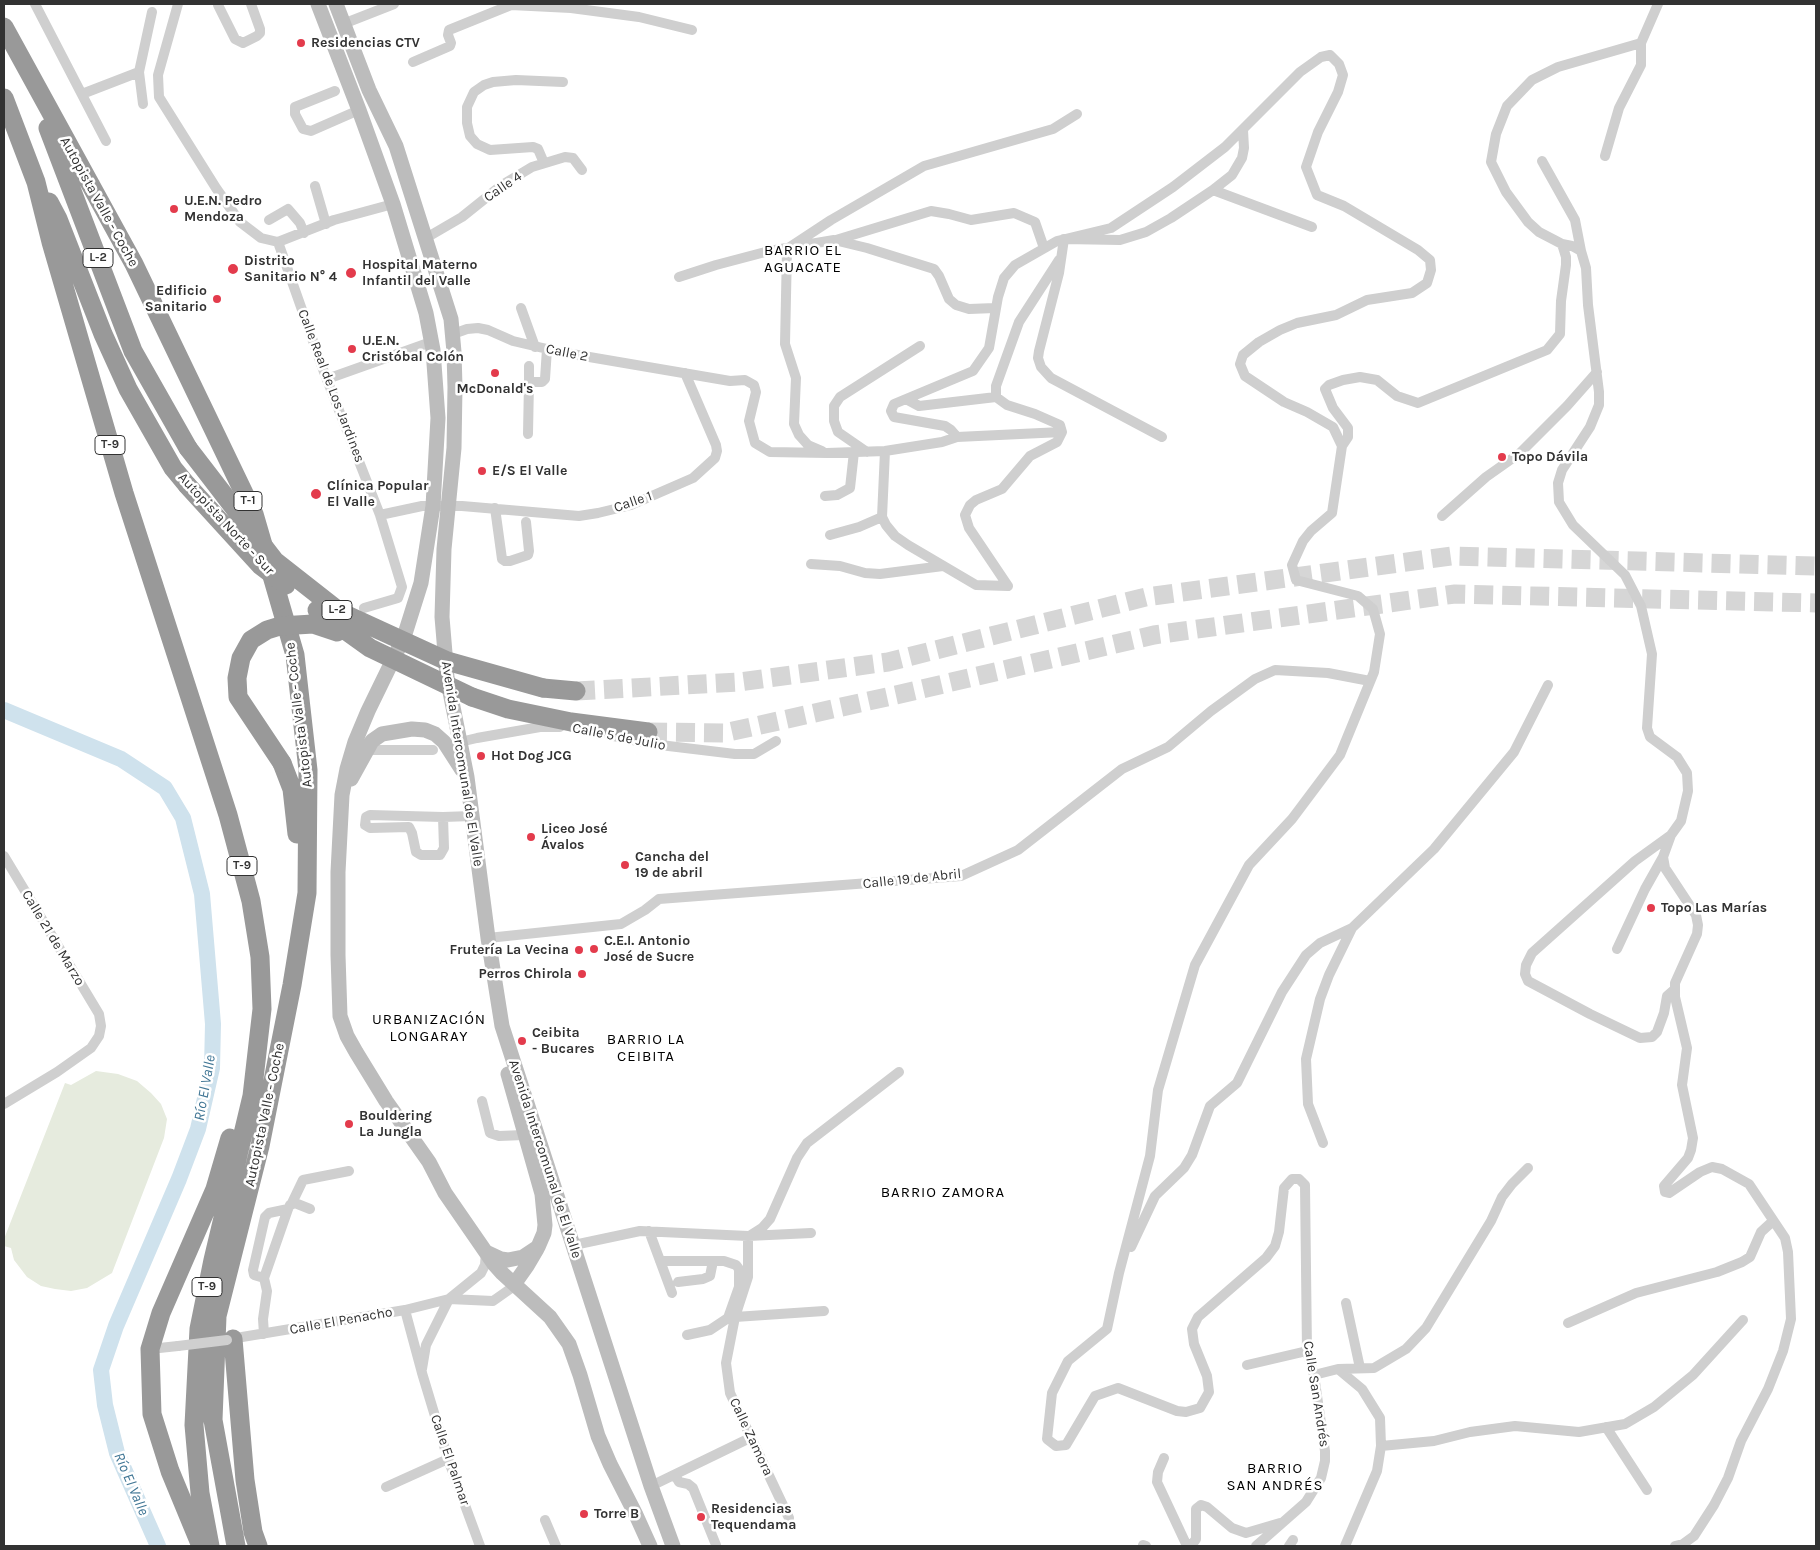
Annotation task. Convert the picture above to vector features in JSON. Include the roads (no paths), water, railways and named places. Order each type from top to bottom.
[{"type":"highway","name":"Autopista Valle - Coche","points":[[4,27],[134,264],[254,514],[295,655],[308,770],[307,893],[292,985],[260,1146],[217,1316],[213,1420],[236,1546]]},
{"type":"highway","name":"Autopista Norte - Sur","points":[[22,62],[133,351],[188,448],[276,561],[340,612],[446,661],[543,688],[576,691]]},
{"type":"highway","name":"Autopista Valle - Coche","points":[[4,98],[36,182],[51,242],[120,478],[228,815],[251,900],[260,957],[262,1009],[252,1096],[212,1260],[199,1329],[194,1425],[200,1493],[210,1546]]},
{"type":"highway","name":"Autopista Norte - Sur","points":[[36,182],[58,219],[103,334],[128,389],[173,468],[261,566],[330,620],[370,648],[472,697],[508,710],[572,722],[648,732]]},
{"type":"highway","points":[[292,985],[288,969],[295,898],[298,828],[292,789],[282,762],[238,697],[236,678],[242,658],[251,640],[267,630],[280,626],[313,624],[334,631],[370,648]]},
{"type":"highway","points":[[201,1546],[170,1471],[152,1414],[150,1349],[161,1313],[215,1189],[260,1031]]},
{"type":"highway","points":[[230,1340],[245,1480],[258,1546]]},
{"type":"main road","points":[[318,4],[393,204],[426,313],[436,380],[438,418],[433,506],[421,583],[404,636],[355,742],[342,795],[339,832],[338,899],[340,1016],[346,1036],[428,1162],[445,1192],[486,1252],[502,1273],[550,1317],[568,1344],[580,1375],[598,1436],[650,1546]]},
{"type":"main road","name":"Avenida Intercomunal de El Valle","points":[[336,4],[369,90],[396,146],[451,319],[455,425],[444,549],[442,617],[447,677],[467,777],[488,938],[502,1026],[673,1546]]},
{"type":"main road","points":[[342,795],[372,741],[382,734],[412,729],[425,730],[435,734],[444,742],[467,777]]},
{"type":"main road","points":[[502,1026],[500,1047],[544,1208],[544,1233],[538,1248],[515,1283]]},
{"type":"main road","points":[[486,1252],[501,1259],[514,1260],[538,1248]]},
{"type":"street","points":[[35,4],[106,141]]},
{"type":"street","points":[[178,4],[158,74],[159,97],[216,188],[240,222],[261,238],[278,242],[326,224],[393,204]]},
{"type":"street","points":[[218,4],[235,39],[244,43],[260,33],[252,4]]},
{"type":"street","points":[[343,24],[394,4]]},
{"type":"street","points":[[1605,156],[1619,108],[1640,65],[1641,43],[1658,4]]},
{"type":"street","points":[[413,62],[450,46],[449,30],[511,5],[571,8],[639,17],[692,30]]},
{"type":"street","points":[[143,104],[139,72],[152,12]]},
{"type":"street","points":[[1581,251],[1539,232],[1528,222],[1506,192],[1491,162],[1496,134],[1507,106],[1532,80],[1558,67],[1641,43]]},
{"type":"street","points":[[957,437],[945,426],[894,417],[891,411],[894,404],[973,371],[989,348],[995,308],[1004,278],[1015,265],[1064,239],[1112,228],[1173,187],[1225,147],[1300,72],[1321,57],[1330,56],[1339,64],[1343,75],[1338,92],[1318,132],[1306,167],[1317,195],[1344,206],[1418,250],[1430,260],[1432,270],[1427,283],[1412,293],[1367,300],[1336,315],[1297,322],[1259,342],[1243,354],[1240,364],[1245,376],[1284,402],[1307,412],[1333,427],[1342,446]]},
{"type":"street","points":[[82,94],[139,72]]},
{"type":"street","points":[[544,163],[538,149],[533,147],[490,150],[477,144],[470,136],[467,123],[469,100],[474,92],[484,85],[493,82],[516,80],[563,82]]},
{"type":"street","points":[[335,91],[296,107],[295,114],[303,129],[311,131],[359,110]]},
{"type":"street","points":[[787,249],[831,220],[924,166],[1053,129],[1077,114]]},
{"type":"street","points":[[1064,239],[1120,240],[1146,232],[1171,218],[1213,190],[1232,174],[1242,158],[1244,148],[1243,130]]},
{"type":"street","name":"Calle 4","points":[[426,238],[462,217],[502,185],[532,168],[565,157],[572,158],[582,170]]},
{"type":"street","points":[[1542,160],[1575,220],[1586,268],[1588,305],[1597,372],[1599,405],[1590,427],[1562,470],[1558,483],[1559,502],[1573,525],[1624,575],[1641,606],[1652,654],[1647,728],[1650,737],[1677,757],[1687,773],[1688,792],[1680,821],[1671,835],[1663,857],[1645,889],[1617,949]]},
{"type":"street","points":[[315,186],[326,224]]},
{"type":"street","points":[[1213,190],[1312,227]]},
{"type":"street","points":[[269,220],[288,209],[300,223],[304,232]]},
{"type":"street","points":[[679,277],[725,262],[770,251],[834,240],[931,211],[972,220],[1014,213],[1035,222],[1044,248]]},
{"type":"street","points":[[1064,239],[1059,272],[1038,351],[1041,368],[1050,378],[1162,437]]},
{"type":"street","points":[[834,240],[867,248],[934,270],[939,276],[949,299],[956,305],[969,308],[995,308]]},
{"type":"street","name":"Calle Real de Los Jardines","points":[[278,242],[327,379],[380,515],[402,588],[398,598],[364,608]]},
{"type":"street","points":[[1119,1273],[1150,1156],[1158,1090],[1194,965],[1249,865],[1292,819],[1340,755],[1374,672],[1380,634],[1373,610],[1358,596],[1296,580],[1292,565],[1303,541],[1311,531],[1332,513],[1342,446],[1348,437],[1348,428],[1333,408],[1325,389],[1329,384],[1360,377],[1377,380],[1396,396],[1418,403],[1548,350],[1560,334],[1561,301],[1566,265],[1562,244]]},
{"type":"street","points":[[787,249],[786,344],[796,378],[794,424],[799,435],[808,445],[827,454],[867,452],[942,442],[957,437],[1062,432]]},
{"type":"street","points":[[996,397],[996,386],[1019,322],[1060,258]]},
{"type":"street","points":[[521,308],[535,347]]},
{"type":"street","name":"Calle 2","points":[[453,334],[467,329],[483,329],[535,347],[730,381],[745,380],[754,385],[756,392],[749,421],[755,443],[770,452],[827,454]]},
{"type":"street","points":[[327,379],[431,342]]},
{"type":"street","points":[[867,452],[838,432],[834,421],[834,406],[840,397],[920,346]]},
{"type":"street","points":[[529,382],[542,382],[546,379],[547,349]]},
{"type":"street","points":[[528,434],[529,366]]},
{"type":"street","points":[[1442,516],[1486,477],[1520,453],[1567,406],[1597,372]]},
{"type":"street","name":"Calle 1","points":[[433,506],[495,508],[579,516],[630,505],[693,478],[715,458],[717,451],[685,373]]},
{"type":"street","points":[[885,451],[882,517],[895,536],[976,585],[1008,586],[968,528],[966,515],[970,505],[976,500],[1002,489],[1030,456],[1058,442],[1062,432],[1060,425],[1034,414],[1007,406],[996,397],[919,406],[906,399]]},
{"type":"street","points":[[826,496],[837,495],[850,488],[854,452]]},
{"type":"street","points":[[380,515],[422,506],[433,506]]},
{"type":"street","points":[[495,508],[502,559],[505,561],[510,562],[528,555],[530,551],[526,522]]},
{"type":"street","points":[[830,536],[882,517]]},
{"type":"street","points":[[811,564],[840,566],[856,571],[880,574],[944,566]]},
{"type":"street","name":"Calle 19 de Abril","points":[[488,938],[621,924],[660,899],[961,876],[1018,850],[1122,769],[1168,747],[1255,679],[1275,670],[1328,673],[1370,681]]},
{"type":"street","points":[[1119,1273],[1155,1196],[1184,1168],[1198,1143],[1210,1106],[1237,1083],[1293,973],[1306,955],[1320,943],[1352,928],[1434,849],[1514,752],[1548,685]]},
{"type":"street","name":"Calle 5 de Julio","points":[[460,742],[540,727],[568,727],[652,744],[735,754],[754,754],[776,741]]},
{"type":"street","points":[[366,750],[433,750]]},
{"type":"street","points":[[443,817],[444,848],[440,855],[421,855],[416,852],[412,833],[408,827],[370,828],[365,825],[366,817],[370,815],[472,816]]},
{"type":"street","points":[[1671,835],[1636,861],[1532,953],[1526,965],[1525,974],[1528,981],[1640,1038],[1652,1037],[1657,1032],[1664,1013],[1667,996],[1675,989]]},
{"type":"street","name":"Calle 21 de Marzo","points":[[4,856],[99,1014],[101,1026],[99,1036],[91,1048],[57,1072],[4,1104]]},
{"type":"street","points":[[1663,857],[1665,868],[1696,915],[1698,924],[1697,934],[1674,983],[1675,997],[1687,1048],[1682,1086],[1693,1138],[1692,1150],[1688,1158],[1664,1186],[1664,1192],[1669,1193],[1712,1168],[1722,1169],[1749,1184],[1784,1238],[1788,1252],[1790,1319],[1783,1351],[1768,1389],[1741,1441],[1728,1478],[1714,1505],[1694,1536],[1683,1544],[1675,1546]]},
{"type":"street","points":[[1322,1143],[1308,1104],[1306,1059],[1320,999],[1329,975],[1352,928]]},
{"type":"street","points":[[748,1236],[762,1228],[770,1219],[797,1158],[807,1144],[899,1072]]},
{"type":"street","points":[[482,1101],[490,1133],[499,1136],[524,1135]]},
{"type":"street","points":[[1314,1375],[1338,1369],[1374,1368],[1406,1348],[1426,1328],[1491,1221],[1502,1196],[1528,1168]]},
{"type":"street","points":[[264,1334],[262,1319],[267,1290],[264,1278],[290,1206],[303,1180],[349,1171]]},
{"type":"street","name":"Calle San Andrés","points":[[1119,1273],[1107,1329],[1068,1361],[1052,1393],[1047,1439],[1056,1446],[1066,1445],[1094,1396],[1118,1388],[1177,1411],[1186,1412],[1200,1408],[1209,1392],[1207,1376],[1194,1344],[1192,1329],[1198,1317],[1266,1258],[1275,1246],[1280,1232],[1284,1188],[1292,1180],[1299,1179],[1305,1185],[1307,1352],[1314,1375],[1325,1451],[1323,1470],[1321,1478],[1306,1502],[1256,1546]]},
{"type":"street","points":[[264,1278],[254,1275],[253,1272],[267,1214],[296,1203],[310,1209]]},
{"type":"street","points":[[1568,1323],[1636,1292],[1717,1272],[1742,1262],[1750,1256],[1761,1232],[1773,1221]]},
{"type":"street","points":[[574,1245],[640,1231],[748,1236],[810,1233]]},
{"type":"street","points":[[649,1231],[672,1293]]},
{"type":"street","points":[[261,1233],[278,1238]]},
{"type":"street","name":"Calle Zamora","points":[[748,1236],[748,1277],[735,1317],[726,1363],[730,1393],[789,1518]]},
{"type":"street","points":[[449,1299],[481,1273],[485,1264],[486,1252]]},
{"type":"street","points":[[660,1261],[731,1262],[739,1269],[739,1287],[728,1318],[710,1330],[687,1335]]},
{"type":"street","points":[[678,1282],[703,1279],[710,1276],[713,1261]]},
{"type":"street","points":[[449,1299],[493,1301],[515,1283]]},
{"type":"street","name":"Calle El Penacho","points":[[150,1349],[230,1340],[405,1310],[449,1299]]},
{"type":"street","name":"Calle El Palmar","points":[[422,1373],[426,1345],[449,1299]]},
{"type":"street","points":[[1346,1302],[1360,1368]]},
{"type":"street","name":"Calle El Palmar","points":[[405,1310],[448,1459],[480,1546]]},
{"type":"street","points":[[735,1317],[824,1311]]},
{"type":"street","points":[[1381,1446],[1434,1441],[1470,1432],[1515,1426],[1579,1432],[1625,1424],[1654,1407],[1693,1375],[1743,1320]]},
{"type":"street","points":[[1247,1365],[1307,1352]]},
{"type":"street","points":[[1338,1369],[1362,1389],[1380,1418],[1381,1446],[1377,1471],[1345,1546]]},
{"type":"street","points":[[1606,1427],[1647,1490]]},
{"type":"street","points":[[652,1486],[752,1437]]},
{"type":"street","points":[[1164,1458],[1158,1472],[1157,1482],[1187,1546]]},
{"type":"street","points":[[386,1487],[448,1459]]},
{"type":"street","points":[[674,1475],[680,1482],[688,1484],[693,1488],[716,1545]]},
{"type":"street","points":[[1191,1546],[1196,1539],[1196,1509],[1201,1505],[1207,1507],[1232,1528],[1246,1533],[1283,1522]]},
{"type":"street","points":[[545,1520],[556,1546]]},
{"type":"waterway","name":"Río El Valle","points":[[4,710],[121,759],[165,788],[183,818],[202,894],[213,1024],[212,1068],[198,1129],[179,1179],[116,1326],[101,1370],[105,1405],[117,1453],[158,1546]]},
{"type":"tunnel","points":[[576,691],[739,682],[888,662],[1146,597],[1451,556],[1816,566]]},
{"type":"tunnel","points":[[648,732],[724,733],[1154,635],[1455,594],[1816,603]]},
{"type":"place","name":"Residencias CTV","points":[[301,43]]},
{"type":"place","name":"U.E.N. Pedro Mendoza","points":[[174,209]]},
{"type":"place","name":"Distrito Sanitario N° 4","points":[[233,269]]},
{"type":"place","name":"Hospital Materno Infantil del Valle","points":[[351,273]]},
{"type":"place","name":"Edificio Sanitario","points":[[217,299]]},
{"type":"place","name":"U.E.N. Cristóbal Colón","points":[[352,349]]},
{"type":"place","name":"McDonald's","points":[[495,373]]},
{"type":"place","name":"Topo Dávila","points":[[1502,457]]},
{"type":"place","name":"E/S El Valle","points":[[482,471]]},
{"type":"place","name":"Clínica Popular El Valle","points":[[316,494]]},
{"type":"place","name":"Hot Dog JCG","points":[[481,756]]},
{"type":"place","name":"Liceo José Ávalos","points":[[531,837]]},
{"type":"place","name":"Cancha del 19 de abril","points":[[625,865]]},
{"type":"place","name":"Topo Las Marías","points":[[1651,908]]},
{"type":"place","name":"C.E.I. Antonio José de Sucre","points":[[594,949]]},
{"type":"place","name":"Frutería La Vecina","points":[[579,950]]},
{"type":"place","name":"Perros Chirola","points":[[582,974]]},
{"type":"place","name":"Ceibita - Bucares","points":[[522,1041]]},
{"type":"place","name":"Bouldering La Jungla","points":[[349,1124]]},
{"type":"place","name":"Torre B","points":[[584,1514]]},
{"type":"place","name":"Residencias Tequendama","points":[[701,1517]]},
{"type":"district","name":"BARRIO EL AGUACATE","points":[[803,260]]},
{"type":"district","name":"URBANIZACIÓN LONGARAY","points":[[429,1028]]},
{"type":"district","name":"BARRIO LA CEIBITA","points":[[646,1048]]},
{"type":"district","name":"BARRIO ZAMORA","points":[[943,1193]]},
{"type":"district","name":"BARRIO SAN ANDRÉS","points":[[1275,1478]]}]
